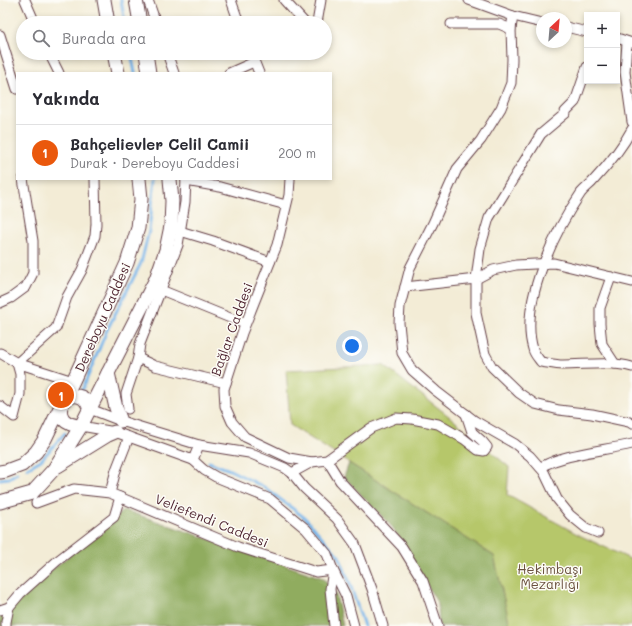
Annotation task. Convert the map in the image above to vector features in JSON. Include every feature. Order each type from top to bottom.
[{"type":"main road","points":[[104,0],[107,16]]},
{"type":"main road","points":[[136,0],[139,16]]},
{"type":"main road","points":[[115,60],[118,72]]},
{"type":"main road","points":[[147,60],[149,72]]},
{"type":"main road","name":"Dereboyu Caddesi","points":[[0,472],[22,465],[36,452],[45,439],[62,405],[127,263],[138,228],[141,199],[139,180]]},
{"type":"main road","points":[[0,502],[32,493],[54,469],[90,409],[156,279],[166,250],[171,226],[172,202],[170,180]]},
{"type":"main road","points":[[54,469],[118,427],[116,408],[108,373]]},
{"type":"main road","points":[[81,426],[71,424],[63,419],[60,410],[64,401],[72,396],[77,396],[86,400],[90,409]]},
{"type":"street","points":[[25,0],[32,16]]},
{"type":"street","points":[[148,0],[154,16]]},
{"type":"street","points":[[231,0],[235,16]]},
{"type":"street","points":[[284,0],[299,16]]},
{"type":"street","points":[[318,16],[321,0]]},
{"type":"street","points":[[469,0],[513,16],[536,22]]},
{"type":"street","points":[[513,16],[511,28],[511,83],[501,108],[481,140],[457,169],[433,223],[410,268],[400,306],[399,323],[402,353],[412,370],[436,391],[475,421],[515,444],[530,456],[544,472],[558,499],[570,515],[586,528],[598,532]]},
{"type":"street","points":[[451,24],[499,24],[511,28]]},
{"type":"street","points":[[572,28],[584,31]]},
{"type":"street","points":[[0,35],[16,86]]},
{"type":"street","points":[[620,39],[630,42],[625,72],[632,122]]},
{"type":"street","points":[[52,60],[58,72]]},
{"type":"street","points":[[169,60],[174,72]]},
{"type":"street","points":[[231,72],[254,62],[259,72]]},
{"type":"street","points":[[584,77],[576,102],[565,112],[566,113],[541,134],[490,218],[480,249],[476,279],[476,313],[485,354],[492,367],[518,393],[536,404],[559,410],[592,414],[629,422],[632,424]]},
{"type":"street","points":[[632,129],[624,145],[595,180],[582,192],[568,214],[543,264],[535,290],[530,314],[530,337],[533,351],[541,362],[561,365],[598,363],[626,365],[632,367]]},
{"type":"street","points":[[0,303],[11,298],[26,287],[33,273],[33,241],[23,180]]},
{"type":"street","points":[[17,363],[56,328],[68,297],[82,270],[95,236],[95,180]]},
{"type":"street","points":[[128,409],[126,394],[138,358],[140,344],[178,245],[185,202],[186,180],[220,186],[286,205]]},
{"type":"street","name":"Bağlar Caddesi","points":[[290,180],[289,195],[277,245],[245,324],[226,382],[224,389],[225,406],[232,422],[245,437],[289,458],[312,462]]},
{"type":"street","points":[[180,231],[213,241],[270,262]]},
{"type":"street","points":[[405,286],[476,279],[493,270],[516,265],[554,263],[632,282]]},
{"type":"street","points":[[611,277],[600,308],[600,324],[602,344],[615,364]]},
{"type":"street","points":[[161,290],[245,324]]},
{"type":"street","points":[[0,353],[17,363],[73,381]]},
{"type":"street","points":[[138,358],[156,366],[226,382]]},
{"type":"street","points":[[0,406],[14,417],[20,394],[20,374],[17,363]]},
{"type":"street","points":[[90,409],[118,427],[129,437],[193,460],[204,470],[216,477],[270,499],[306,529],[328,554],[333,570],[346,596],[354,626]]},
{"type":"street","points":[[292,473],[312,462],[327,460],[371,428],[396,418],[412,419],[438,424],[464,439],[478,450],[484,451],[487,447],[472,432],[466,414]]},
{"type":"street","points":[[81,426],[118,427],[199,445],[249,453],[292,473],[304,488],[337,519],[355,544],[372,588],[383,626]]},
{"type":"street","points":[[110,493],[116,470],[129,437]]},
{"type":"street","points":[[540,468],[555,461],[574,456],[632,444]]},
{"type":"street","points":[[193,460],[199,445]]},
{"type":"street","points":[[327,460],[340,481],[402,547],[423,581],[438,626]]},
{"type":"street","name":"Veliefendi Caddesi","points":[[36,503],[74,489],[110,493],[238,547],[316,572],[333,570]]},
{"type":"street","points":[[6,626],[4,608],[57,561],[114,517],[120,497]]},
{"type":"street","points":[[333,570],[330,589],[334,626]]},
{"type":"green space","name":"Hekimbaşı Mezarlığı","points":[[383,365],[450,417],[509,467],[507,495],[579,535],[632,560],[632,626],[510,626],[494,556],[290,425],[286,370]]},
{"type":"green space","points":[[349,463],[494,556],[510,626],[439,626],[438,604],[393,528],[344,477]]},
{"type":"green space","points":[[124,510],[323,578],[336,595],[343,626],[0,626],[0,613]]},
{"type":"waterway","points":[[121,0],[124,16]]},
{"type":"waterway","points":[[132,60],[135,72]]},
{"type":"waterway","points":[[81,393],[107,330],[141,263],[149,231],[155,180]]},
{"type":"waterway","points":[[27,468],[41,460],[65,433]]},
{"type":"waterway","points":[[209,462],[230,470],[264,487],[305,518],[339,556],[364,626]]},
{"type":"waterway","points":[[0,479],[9,478],[17,473]]},
{"type":"place","name":"Bahçelievler Celil Camii","points":[[61,395]]}]
